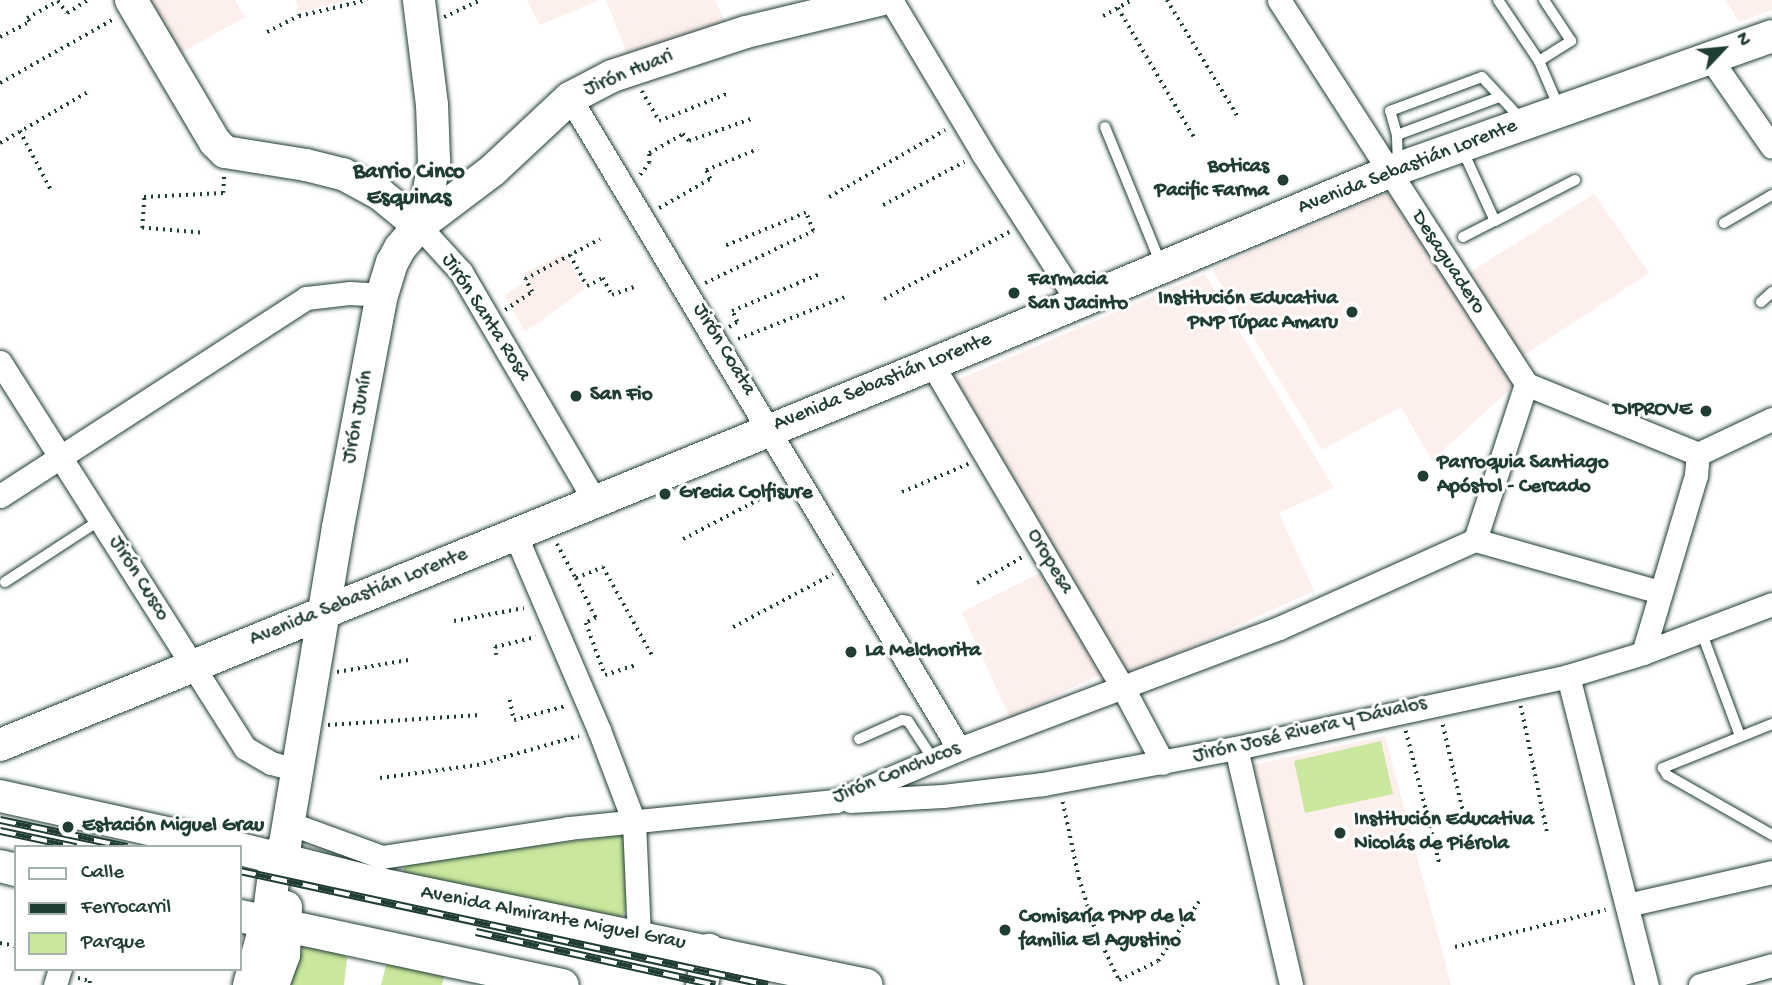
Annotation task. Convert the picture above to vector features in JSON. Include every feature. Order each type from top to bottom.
[{"type":"main road","name":"Jirón Huari","points":[[419,226],[493,170],[570,98],[631,69],[800,13],[879,0]]},
{"type":"main road","points":[[127,7],[215,142],[225,152]]},
{"type":"main road","name":"Jirón Junín","points":[[249,985],[285,846],[338,527],[382,295],[400,248],[419,226],[428,197],[434,161],[432,105],[421,12]]},
{"type":"main road","name":"Avenida Sebastián Lorente","points":[[0,745],[932,364],[1393,171],[1772,36]]},
{"type":"main road","name":"Jirón Santa Rosa","points":[[225,152],[343,174],[380,194],[419,226]]},
{"type":"main road","points":[[0,796],[221,845]]},
{"type":"main road","name":"Avenida Almirante Miguel Grau","points":[[242,849],[285,846],[639,935],[867,985]]},
{"type":"main road","name":"Jirón Junín","points":[[264,921],[284,956],[273,985]]},
{"type":"main road","points":[[264,921],[563,985]]},
{"type":"main road","points":[[702,985],[709,950]]},
{"type":"street","points":[[891,0],[983,154],[1078,302]]},
{"type":"street","name":"Desaguadero","points":[[1279,0],[1393,171],[1526,384]]},
{"type":"street","points":[[1710,58],[1772,147]]},
{"type":"street","name":"Jirón Coata","points":[[570,98],[959,749]]},
{"type":"street","name":"Jirón Santa Rosa","points":[[419,226],[461,272],[594,500]]},
{"type":"street","points":[[0,496],[306,298],[349,293],[382,295]]},
{"type":"street","name":"Jirón Cusco","points":[[0,362],[245,748],[271,762],[297,770]]},
{"type":"street","name":"Oropesa","points":[[932,364],[1122,686],[1163,763]]},
{"type":"street","points":[[1660,592],[1475,540],[1526,384],[1699,454],[1772,419]]},
{"type":"street","points":[[1643,653],[1696,475],[1699,454]]},
{"type":"street","points":[[515,534],[587,701],[635,822],[639,935]]},
{"type":"street","name":"Jirón Conchucos","points":[[378,870],[569,828],[836,801],[933,759],[1279,628],[1475,540]]},
{"type":"street","name":"Jirón José Rivera y Dávalos","points":[[836,801],[943,796],[1059,781],[1236,748],[1568,676],[1643,653],[1772,604]]},
{"type":"street","points":[[1568,676],[1647,985]]},
{"type":"street","points":[[1236,748],[1291,985]]},
{"type":"street","points":[[1626,905],[1772,872]]},
{"type":"street","points":[[1700,985],[1772,965]]},
{"type":"lane","points":[[1498,0],[1539,61],[1560,110]]},
{"type":"lane","points":[[1539,61],[1571,41],[1544,0]]},
{"type":"lane","points":[[1393,171],[1397,135],[1390,111],[1482,77],[1526,123]]},
{"type":"lane","points":[[1397,135],[1499,97]]},
{"type":"lane","points":[[1105,127],[1162,267]]},
{"type":"lane","points":[[1461,146],[1495,221]]},
{"type":"lane","points":[[1463,237],[1575,180]]},
{"type":"lane","points":[[1724,223],[1772,195]]},
{"type":"lane","points":[[1762,302],[1772,292]]},
{"type":"lane","points":[[5,582],[100,520]]},
{"type":"lane","points":[[1701,631],[1740,736]]},
{"type":"lane","points":[[859,739],[902,720],[908,721],[933,759]]},
{"type":"lane","points":[[1772,724],[1666,765],[1664,771],[1772,835]]},
{"type":"path","points":[[0,37],[29,22],[27,18],[58,1],[67,13],[88,0]]},
{"type":"path","points":[[267,32],[299,16],[367,0]]},
{"type":"path","points":[[421,12],[480,0]]},
{"type":"path","points":[[1103,16],[1132,0]]},
{"type":"path","points":[[1167,0],[1237,115]]},
{"type":"path","points":[[0,83],[127,7]]},
{"type":"path","points":[[1118,8],[1194,137]]},
{"type":"path","points":[[631,69],[659,121],[729,93]]},
{"type":"path","points":[[0,143],[89,92]]},
{"type":"path","points":[[623,185],[644,173],[649,163],[649,153],[683,134],[689,142],[751,119]]},
{"type":"path","points":[[829,197],[963,119]]},
{"type":"path","points":[[20,131],[51,190]]},
{"type":"path","points":[[643,218],[710,179],[706,170],[758,149]]},
{"type":"path","points":[[200,233],[142,228],[144,197],[223,193],[225,152]]},
{"type":"path","points":[[883,205],[983,154]]},
{"type":"path","points":[[687,291],[813,231],[806,213],[726,246]]},
{"type":"path","points":[[884,299],[1028,221]]},
{"type":"path","points":[[490,321],[532,292],[525,279],[600,239]]},
{"type":"path","points":[[570,255],[587,286],[603,278],[612,295],[636,286]]},
{"type":"path","points":[[717,340],[737,322],[732,311],[822,273]]},
{"type":"path","points":[[717,340],[847,296]]},
{"type":"path","points":[[902,492],[986,456]]},
{"type":"path","points":[[683,539],[800,479]]},
{"type":"path","points":[[544,522],[596,618],[586,623],[605,675],[635,665]]},
{"type":"path","points":[[977,583],[1040,547]]},
{"type":"path","points":[[733,627],[850,564]]},
{"type":"path","points":[[576,578],[603,567],[652,655]]},
{"type":"path","points":[[454,621],[546,605]]},
{"type":"path","points":[[496,655],[495,647],[557,631]]},
{"type":"path","points":[[314,676],[408,660]]},
{"type":"path","points":[[1517,687],[1547,831]]},
{"type":"path","points":[[510,700],[514,720],[587,701]]},
{"type":"path","points":[[1438,703],[1464,815]]},
{"type":"path","points":[[1401,711],[1440,864]]},
{"type":"path","points":[[305,727],[480,715]]},
{"type":"path","points":[[380,778],[477,765],[599,730]]},
{"type":"path","points":[[1059,781],[1079,878],[1096,932],[1119,980],[1158,961],[1200,900]]},
{"type":"path","points":[[1455,947],[1626,905]]},
{"type":"shaded area","points":[[143,0],[235,0],[245,17],[176,56]]},
{"type":"shaded area","points":[[296,0],[349,0],[299,12]]},
{"type":"shaded area","points":[[527,0],[599,0],[540,25]]},
{"type":"shaded area","points":[[606,0],[715,0],[728,28],[629,59]]},
{"type":"shaded area","points":[[1726,0],[1772,0],[1772,10],[1739,22]]},
{"type":"shaded area","name":"Institución Educativa PNP Túpac Amaru","points":[[1389,192],[1514,386],[1432,460],[1401,407],[1322,450],[1212,269]]},
{"type":"shaded area","points":[[1594,194],[1649,273],[1518,359],[1464,276]]},
{"type":"shaded area","points":[[564,253],[585,289],[525,332],[505,295],[528,281],[524,273]]},
{"type":"shaded area","points":[[1205,274],[1334,488],[1279,513],[1314,591],[1125,677],[950,383]]},
{"type":"shaded area","points":[[1046,570],[1105,672],[1010,718],[962,612]]},
{"type":"shaded area","name":"Institución Educativa Nicolás de Piérola","points":[[1385,736],[1451,985],[1306,985],[1253,765]]},
{"type":"green space","points":[[1381,741],[1393,794],[1305,813],[1294,761]]},
{"type":"green space","points":[[622,835],[632,841],[625,912],[618,921],[401,878],[406,862]]},
{"type":"green space","points":[[306,942],[343,951],[347,958],[344,985],[287,985]]},
{"type":"green space","points":[[392,959],[445,972],[442,985],[381,985],[386,965]]},
{"type":"railway","points":[[0,820],[118,845]]},
{"type":"railway","points":[[0,831],[66,845]]},
{"type":"railway","points":[[242,871],[768,985]]},
{"type":"railway","points":[[476,932],[715,985]]},
{"type":"place","name":"Boticas Pacific Farma","points":[[1283,180]]},
{"type":"place","name":"Farmacia San Jacinto","points":[[1014,293]]},
{"type":"place","name":"Institución Educativa PNP Túpac Amaru","points":[[1352,312]]},
{"type":"place","name":"San Fio","points":[[576,396]]},
{"type":"place","name":"DIPROVE","points":[[1706,411]]},
{"type":"place","name":"Parroquia Santiago Apóstol - Cercado","points":[[1423,476]]},
{"type":"place","name":"Grecia Colfisure","points":[[665,494]]},
{"type":"place","name":"La Melchorita","points":[[851,652]]},
{"type":"place","name":"Estación Miguel Grau","points":[[68,827]]},
{"type":"place","name":"Institución Educativa Nicolás de Piérola","points":[[1340,833]]},
{"type":"place","name":"Comisaría PNP de la familia El Agustino","points":[[1005,930]]},
{"type":"district","name":"Barrio Cinco Esquinas","points":[[409,186]]}]
